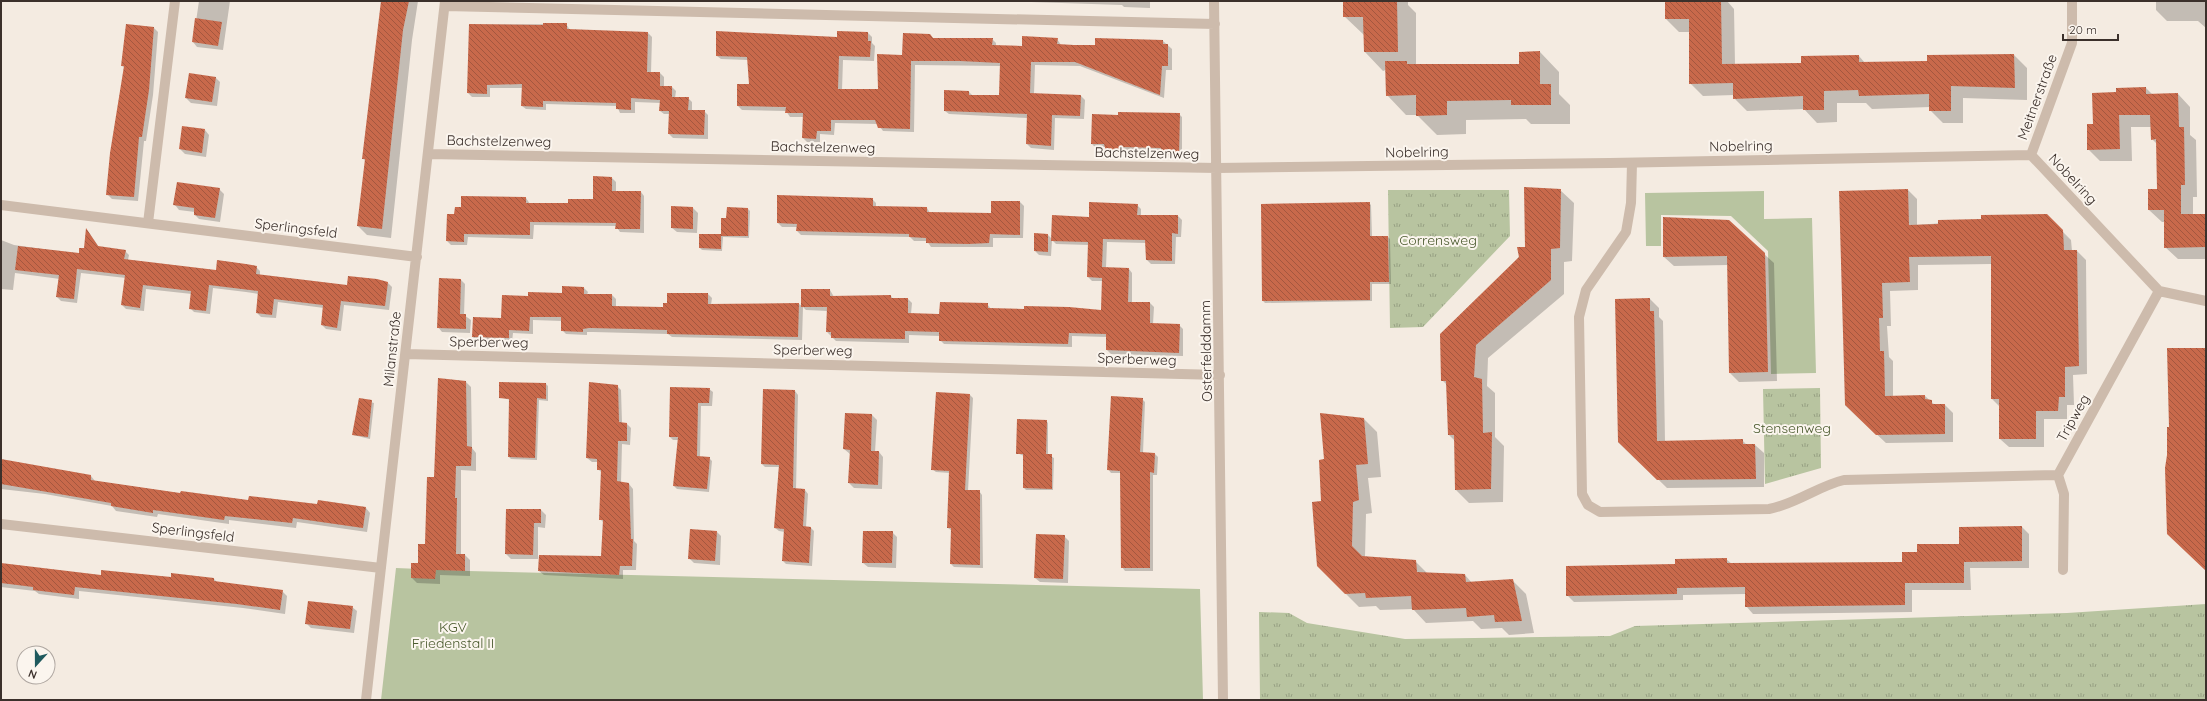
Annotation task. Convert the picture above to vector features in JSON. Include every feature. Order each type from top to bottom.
[{"type":"street","points":[[148,224],[175,1]]},
{"type":"street","name":"Osterfelddamm","points":[[1214,1],[1223,700]]},
{"type":"street","name":"Meitnerstraße","points":[[2031,155],[2072,43],[2072,1]]},
{"type":"street","points":[[445,4],[1215,24]]},
{"type":"street","name":"Milanstraße","points":[[366,700],[445,4]]},
{"type":"street","name":"Bachstelzenweg","points":[[428,154],[1217,168]]},
{"type":"street","name":"Nobelring","points":[[1217,168],[1632,163],[2031,155],[2159,291]]},
{"type":"street","points":[[1632,163],[1631,203],[1626,232],[1586,290],[1579,317],[1582,494],[1588,505],[1600,512],[1769,509],[1784,506],[1830,483],[1844,480],[2058,475],[2064,494],[2063,570]]},
{"type":"street","name":"Sperlingsfeld","points":[[1,205],[417,256]]},
{"type":"street","points":[[2159,291],[2206,301]]},
{"type":"street","name":"Tripweg","points":[[2058,475],[2159,291]]},
{"type":"street","name":"Sperberweg","points":[[406,354],[1220,376]]},
{"type":"street","name":"Sperlingsfeld","points":[[1,524],[381,568]]},
{"type":"green space","name":"Corrensweg","points":[[1388,190],[1509,190],[1510,236],[1423,327],[1390,328]]},
{"type":"green space","points":[[1764,191],[1764,219],[1812,218],[1816,373],[1771,374],[1768,251],[1731,216],[1661,215],[1661,246],[1646,246],[1645,193]]},
{"type":"green space","name":"Stensenweg","points":[[1820,388],[1821,468],[1765,484],[1763,389]]},
{"type":"green space","name":"KGV Friedenstal II","points":[[396,568],[1200,589],[1203,700],[381,700]]},
{"type":"green space","points":[[2206,604],[2206,700],[1260,700],[1259,612],[1289,613],[1307,623],[1405,639],[1610,636],[1635,626],[2067,613]]},
{"type":"building","points":[[381,1],[409,1],[403,30],[382,229],[357,226],[365,159],[362,159]]},
{"type":"building","points":[[1343,1],[1397,1],[1398,52],[1364,52],[1363,17],[1343,17]]},
{"type":"building","points":[[1665,1],[1721,1],[1722,64],[1801,63],[1801,56],[1859,55],[1859,62],[1927,61],[1927,55],[2014,54],[2015,88],[1951,86],[1951,111],[1929,111],[1929,94],[1859,96],[1858,90],[1824,91],[1824,110],[1803,110],[1803,96],[1733,99],[1733,83],[1689,84],[1689,19],[1665,19]]},
{"type":"building","points":[[195,18],[222,22],[218,46],[192,42]]},
{"type":"building","points":[[543,23],[567,23],[567,29],[648,32],[647,72],[660,72],[660,86],[672,86],[672,97],[689,97],[688,110],[705,110],[704,135],[668,134],[669,111],[659,111],[660,100],[631,98],[631,110],[616,109],[616,103],[543,101],[543,107],[521,106],[522,84],[487,85],[487,94],[467,93],[469,24],[543,25]]},
{"type":"building","points":[[126,24],[154,27],[149,90],[142,137],[139,137],[134,197],[106,195],[110,153],[124,66],[121,66]]},
{"type":"building","points":[[716,31],[837,37],[837,31],[868,32],[868,41],[871,41],[870,57],[839,56],[838,89],[878,89],[877,54],[902,55],[903,33],[930,34],[933,38],[993,38],[992,45],[1022,46],[1022,36],[1058,38],[1057,44],[1074,45],[1095,45],[1095,38],[1163,40],[1163,44],[1168,44],[1168,66],[1162,66],[1160,95],[1075,62],[1031,62],[1030,93],[1081,95],[1080,116],[1052,115],[1051,146],[1026,144],[1027,114],[944,111],[944,90],[969,91],[969,95],[999,95],[1000,63],[960,61],[911,61],[910,129],[878,128],[875,120],[831,120],[831,131],[817,131],[816,139],[802,138],[803,113],[785,113],[786,107],[737,106],[737,84],[749,84],[747,57],[716,56]]},
{"type":"building","points":[[1540,51],[1540,84],[1551,84],[1551,105],[1511,105],[1511,100],[1447,101],[1447,115],[1416,116],[1416,95],[1386,96],[1385,61],[1407,61],[1407,64],[1519,64],[1519,52]]},
{"type":"building","points":[[189,73],[216,77],[212,102],[185,98]]},
{"type":"building","points":[[2146,87],[2146,94],[2178,93],[2179,127],[2184,127],[2185,185],[2181,185],[2181,214],[2206,214],[2206,247],[2164,248],[2164,210],[2148,210],[2148,189],[2157,189],[2156,139],[2151,140],[2150,115],[2119,115],[2120,149],[2087,150],[2087,124],[2093,124],[2092,93],[2116,92],[2116,88]]},
{"type":"building","points":[[1118,112],[1180,113],[1179,155],[1161,154],[1161,148],[1122,147],[1122,151],[1106,151],[1104,144],[1091,144],[1092,114],[1118,115]]},
{"type":"building","points":[[182,126],[205,129],[202,153],[179,149]]},
{"type":"building","points":[[593,176],[612,177],[612,191],[641,191],[640,229],[615,229],[616,223],[530,222],[530,235],[464,234],[464,242],[446,241],[447,214],[454,214],[455,207],[461,207],[461,196],[526,197],[526,203],[568,203],[568,199],[593,199]]},
{"type":"building","points":[[177,182],[220,188],[215,218],[194,215],[194,208],[173,205]]},
{"type":"building","points":[[1524,187],[1561,189],[1560,248],[1551,249],[1551,280],[1476,345],[1474,377],[1482,379],[1483,433],[1492,432],[1491,489],[1455,490],[1454,435],[1448,435],[1446,381],[1441,381],[1440,334],[1519,257],[1517,247],[1525,247]]},
{"type":"building","points":[[1908,189],[1909,225],[1938,224],[1938,220],[1981,219],[1981,215],[2047,214],[2063,230],[2064,250],[2077,250],[2079,366],[2065,367],[2065,397],[2059,397],[2058,411],[2036,411],[2036,439],[1999,439],[1999,399],[1991,399],[1991,256],[1909,257],[1910,282],[1882,283],[1883,318],[1879,318],[1880,351],[1884,351],[1885,396],[1925,395],[1925,399],[1932,400],[1932,404],[1945,404],[1945,434],[1876,435],[1845,405],[1839,191]]},
{"type":"building","points":[[777,195],[873,198],[873,206],[927,207],[927,212],[991,213],[991,201],[1020,201],[1020,235],[990,234],[989,243],[968,244],[926,243],[926,238],[909,237],[909,234],[796,231],[797,224],[777,223]]},
{"type":"building","points":[[1089,202],[1138,204],[1137,215],[1178,215],[1178,234],[1172,233],[1172,261],[1146,260],[1145,240],[1103,239],[1102,267],[1129,268],[1128,302],[1150,302],[1150,323],[1180,324],[1179,353],[1106,350],[1106,334],[1069,333],[1068,344],[939,341],[939,332],[905,331],[905,339],[831,338],[831,332],[826,332],[827,307],[801,307],[801,289],[830,289],[830,296],[891,295],[891,298],[908,298],[908,313],[939,314],[940,302],[988,303],[988,308],[1024,309],[1024,306],[1069,307],[1101,310],[1102,278],[1087,277],[1088,242],[1051,241],[1052,215],[1089,217]]},
{"type":"building","points":[[1370,202],[1370,236],[1388,236],[1389,282],[1370,282],[1370,300],[1262,301],[1261,204]]},
{"type":"building","points":[[671,206],[693,207],[693,229],[671,228]]},
{"type":"building","points":[[727,207],[748,208],[748,236],[721,236],[721,249],[699,248],[699,234],[721,234],[721,218],[726,218]]},
{"type":"building","points":[[1663,217],[1729,220],[1765,253],[1768,372],[1729,373],[1727,256],[1663,257]]},
{"type":"building","points":[[86,228],[98,246],[126,250],[124,259],[216,270],[217,260],[257,266],[256,274],[347,285],[348,276],[377,279],[388,282],[385,306],[341,301],[337,328],[321,325],[323,305],[274,299],[272,315],[256,313],[258,291],[209,285],[206,311],[189,309],[191,291],[143,285],[140,308],[121,305],[125,275],[77,269],[74,299],[56,297],[59,275],[15,270],[18,246],[79,253],[79,248],[84,248]]},
{"type":"building","points":[[1034,233],[1048,234],[1048,252],[1034,251]]},
{"type":"building","points":[[439,278],[461,279],[460,314],[466,314],[466,329],[437,328]]},
{"type":"building","points":[[562,286],[584,287],[584,294],[612,294],[612,306],[663,307],[663,303],[667,303],[667,293],[708,293],[708,304],[799,303],[798,337],[667,334],[667,330],[632,329],[589,328],[583,329],[583,332],[561,331],[561,317],[530,317],[529,331],[509,330],[509,338],[472,337],[473,317],[501,318],[502,295],[528,296],[528,292],[562,293]]},
{"type":"building","points":[[1650,298],[1650,311],[1654,311],[1657,441],[1743,439],[1743,444],[1755,444],[1756,479],[1657,480],[1618,442],[1615,299]]},
{"type":"building","points":[[2167,348],[2206,348],[2206,571],[2167,534],[2165,468],[2167,455],[2167,427],[2169,427]]},
{"type":"building","points":[[438,378],[466,381],[467,446],[472,447],[471,466],[456,466],[455,498],[457,498],[456,554],[465,554],[465,571],[436,570],[435,579],[411,578],[411,563],[418,563],[418,544],[425,544],[427,477],[434,477]]},
{"type":"building","points":[[499,382],[546,383],[546,399],[537,398],[535,458],[508,457],[509,399],[499,398]]},
{"type":"building","points":[[589,382],[618,385],[619,422],[627,423],[627,441],[618,441],[617,481],[629,483],[631,539],[633,539],[632,566],[620,566],[619,575],[538,571],[539,555],[601,556],[603,520],[599,520],[601,470],[597,470],[597,459],[586,458]]},
{"type":"building","points":[[670,387],[710,388],[709,403],[698,403],[697,456],[710,457],[707,489],[673,486],[678,437],[669,437]]},
{"type":"building","points":[[763,389],[795,390],[793,488],[805,489],[803,526],[811,527],[809,563],[782,561],[784,529],[774,528],[779,465],[761,464]]},
{"type":"building","points":[[936,392],[970,394],[965,490],[980,490],[980,565],[950,564],[951,528],[947,528],[949,471],[931,470]]},
{"type":"building","points":[[1111,396],[1143,398],[1140,452],[1155,453],[1154,473],[1150,472],[1150,568],[1121,568],[1120,471],[1107,470]]},
{"type":"building","points":[[359,398],[372,400],[368,437],[352,435]]},
{"type":"building","points":[[845,413],[872,414],[871,451],[879,451],[878,485],[848,483],[850,450],[843,449]]},
{"type":"building","points":[[1320,413],[1364,418],[1368,464],[1356,465],[1359,500],[1353,502],[1352,546],[1362,556],[1416,560],[1417,572],[1465,574],[1466,582],[1513,579],[1522,621],[1495,622],[1494,615],[1467,617],[1466,608],[1412,610],[1411,596],[1366,598],[1365,593],[1345,594],[1317,566],[1312,502],[1321,501],[1319,460],[1324,459]]},
{"type":"building","points":[[1017,419],[1047,420],[1046,454],[1052,454],[1052,489],[1023,488],[1023,454],[1016,454]]},
{"type":"building","points":[[1,459],[91,475],[91,480],[180,493],[181,491],[248,500],[249,496],[317,504],[318,500],[366,507],[363,528],[293,518],[292,523],[225,516],[224,520],[153,510],[153,513],[111,506],[111,503],[1,484]]},
{"type":"building","points":[[506,509],[541,509],[541,523],[534,523],[533,555],[505,554]]},
{"type":"building","points":[[2022,526],[2022,561],[1964,562],[1964,583],[1905,583],[1905,605],[1745,607],[1745,587],[1677,588],[1677,594],[1566,596],[1566,566],[1675,564],[1675,559],[1727,558],[1727,563],[1902,562],[1902,552],[1917,552],[1917,544],[1959,544],[1959,527]]},
{"type":"building","points":[[690,529],[717,531],[715,561],[688,559]]},
{"type":"building","points":[[863,531],[893,531],[892,563],[862,563]]},
{"type":"building","points":[[1036,534],[1065,535],[1063,579],[1034,578]]},
{"type":"building","points":[[1,563],[101,575],[101,570],[171,577],[171,573],[214,578],[214,581],[283,590],[280,610],[75,587],[74,595],[33,590],[33,587],[1,583]]},
{"type":"building","points":[[308,601],[353,606],[350,629],[305,624]]}]
